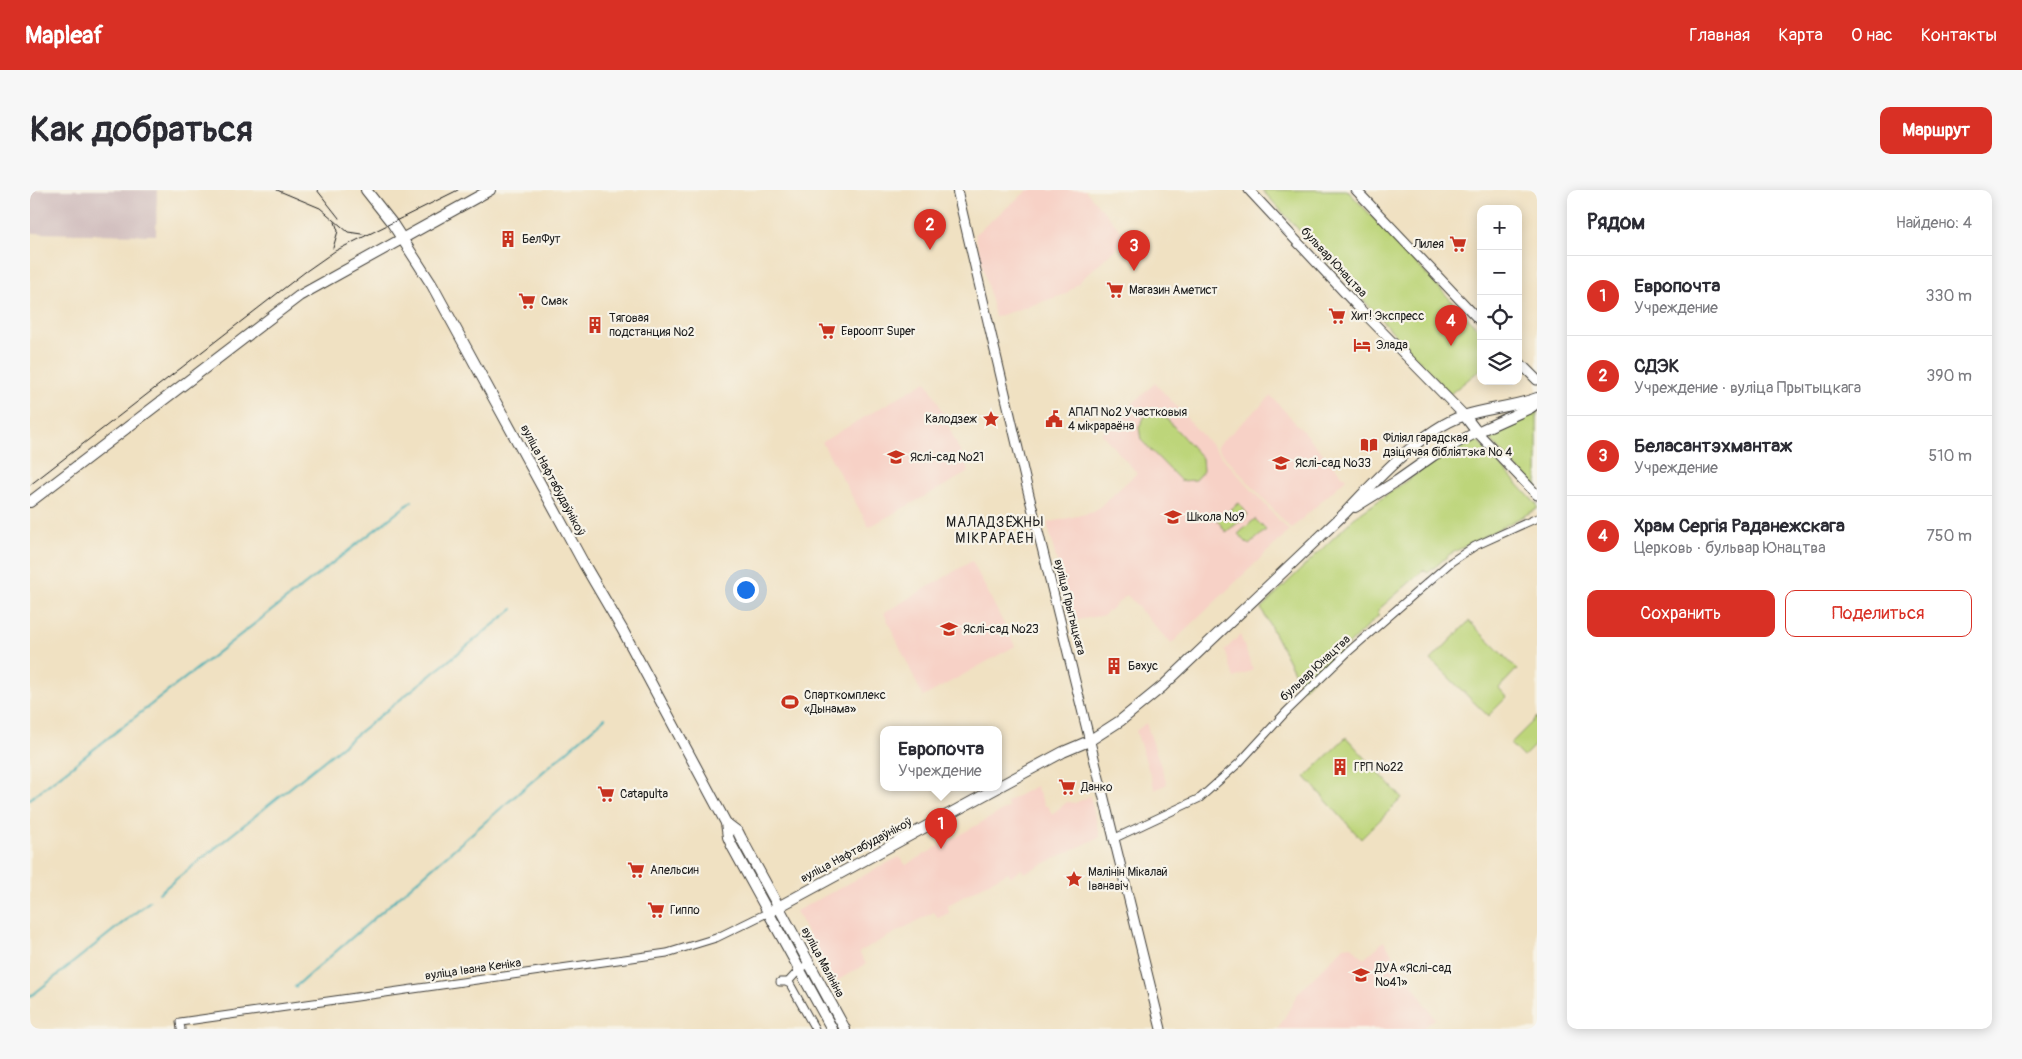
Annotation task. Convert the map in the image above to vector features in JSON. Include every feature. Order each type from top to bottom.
[{"type":"main road","name":"вуліца Нафтабудаўнікоў","points":[[366,190],[416,258],[475,362],[726,823],[730,841],[769,912],[991,791]]},
{"type":"main road","points":[[30,502],[299,296],[490,190]]},
{"type":"main road","points":[[1089,741],[1114,726],[1163,686],[1368,488],[1424,438],[1450,420],[1464,415],[1523,404],[1537,398]]},
{"type":"main road","points":[[1345,512],[1397,481],[1434,454],[1537,403]]},
{"type":"main road","name":"бульвар Юнацтва","points":[[1464,415],[1477,432]]},
{"type":"main road","name":"вуліца Нафтабудаўнікоў","points":[[1002,785],[1063,752],[1089,741]]},
{"type":"main road","name":"вуліца Нафтабудаўнікоў","points":[[726,823],[738,832],[779,906]]},
{"type":"main road","name":"вуліца Малініна","points":[[779,906],[845,1029]]},
{"type":"main road","name":"вуліца Малініна","points":[[769,912],[832,1029]]},
{"type":"street","name":"вуліца Прытыцкага","points":[[957,190],[1028,491],[1161,1029]]},
{"type":"street","name":"бульвар Юнацтва","points":[[1249,190],[1358,307],[1464,415]]},
{"type":"street","points":[[1356,190],[1477,318]]},
{"type":"street","points":[[1522,365],[1537,380]]},
{"type":"street","name":"бульвар Юнацтва","points":[[1477,432],[1537,495]]},
{"type":"street","name":"бульвар Юнацтва","points":[[1113,840],[1200,798],[1239,763],[1286,712],[1348,652],[1451,562],[1474,546],[1537,518]]},
{"type":"street","name":"вуліца Івана Кеніка","points":[[181,1029],[180,1022],[666,953],[716,938],[769,912]]},
{"type":"street","points":[[810,963],[784,982],[814,1029]]},
{"type":"shaded area","points":[[30,190],[157,190],[156,235],[30,233]]},
{"type":"shaded area","points":[[1028,190],[1085,190],[1127,238],[1066,294],[995,317],[975,234]]},
{"type":"shaded area","name":"Яслі-сад №21","points":[[926,381],[936,398],[969,472],[869,527],[822,442]]},
{"type":"shaded area","name":"Школа №9","points":[[1155,383],[1289,531],[1171,644],[1127,595],[1104,615],[1072,621],[1047,523],[1094,512],[1137,473],[1101,433]]},
{"type":"shaded area","name":"Яслі-сад №33","points":[[1271,396],[1346,479],[1291,529],[1216,447]]},
{"type":"shaded area","name":"Яслі-сад №23","points":[[972,561],[1015,646],[923,697],[884,613]]},
{"type":"shaded area","points":[[1240,635],[1253,670],[1234,678],[1225,650]]},
{"type":"shaded area","points":[[1146,723],[1167,784],[1155,790],[1136,731]]},
{"type":"shaded area","points":[[1036,786],[1045,806],[1048,806],[1052,814],[1067,802],[1075,803],[1090,796],[1100,837],[1024,873],[1022,869],[1011,877],[1008,872],[948,905],[949,913],[938,918],[934,912],[859,952],[866,964],[833,983],[796,911],[899,857],[906,865],[1009,807],[1006,802]]},
{"type":"shaded area","name":"ДУА «Яслі-сад №41»","points":[[1384,941],[1435,1019],[1421,1029],[1278,1029],[1299,992],[1344,947],[1352,946],[1364,959]]},
{"type":"green space","points":[[1262,190],[1347,190],[1477,328],[1477,372],[1450,394]]},
{"type":"green space","points":[[1537,411],[1537,489],[1487,436]]},
{"type":"green space","points":[[1156,414],[1167,419],[1202,458],[1203,471],[1195,480],[1181,481],[1141,440],[1139,427],[1145,416]]},
{"type":"green space","points":[[1475,438],[1537,505],[1537,509],[1450,554],[1428,573],[1424,570],[1378,610],[1379,615],[1303,689],[1261,608],[1354,518],[1447,452]]},
{"type":"green space","points":[[1239,503],[1248,515],[1226,532],[1217,520]]},
{"type":"green space","points":[[1255,519],[1266,530],[1249,545],[1238,534]]},
{"type":"green space","points":[[1469,621],[1517,669],[1499,688],[1507,697],[1488,716],[1431,660]]},
{"type":"green space","points":[[1537,717],[1537,743],[1523,757],[1510,744]]},
{"type":"green space","points":[[1346,737],[1402,798],[1361,839],[1305,777]]},
{"type":"waterway","points":[[30,799],[412,501]]},
{"type":"waterway","points":[[159,893],[513,609]]},
{"type":"waterway","points":[[295,987],[605,718]]},
{"type":"waterway","points":[[30,997],[150,901]]},
{"type":"tram line","points":[[277,190],[320,208],[348,232],[368,235]]},
{"type":"tram line","points":[[317,190],[339,218]]},
{"type":"tram line","points":[[30,485],[305,272],[335,251],[458,190]]},
{"type":"tram line","points":[[333,248],[338,231],[335,222]]},
{"type":"place","name":"БелФут","points":[[508,239]]},
{"type":"place","name":"Лилея","points":[[1458,244]]},
{"type":"place","name":"СДЭК","points":[[930,250]]},
{"type":"place","name":"Беласантэхмантаж","points":[[1134,271]]},
{"type":"place","name":"Магазин Аметист","points":[[1115,290]]},
{"type":"place","name":"Смак","points":[[527,301]]},
{"type":"place","name":"Хит! Экспресс","points":[[1337,316]]},
{"type":"place","name":"Тяговая подстанция №2","points":[[595,325]]},
{"type":"place","name":"Евроопт Super","points":[[827,331]]},
{"type":"place","name":"Элада","points":[[1362,345]]},
{"type":"place","name":"Храм Сергія Раданежскага","points":[[1451,346]]},
{"type":"place","name":"Калодзеж","points":[[991,419]]},
{"type":"place","name":"АПАП №2 Участковыя 4 мікрараёна","points":[[1054,419]]},
{"type":"place","name":"Філіял гарадская дзіцячая бібліятэка № 4","points":[[1369,445]]},
{"type":"place","name":"Яслі-сад №21","points":[[896,457]]},
{"type":"place","name":"Яслі-сад №33","points":[[1281,463]]},
{"type":"place","name":"Школа №9","points":[[1173,517]]},
{"type":"place","name":"Яслі-сад №23","points":[[949,629]]},
{"type":"place","name":"Бахус","points":[[1114,666]]},
{"type":"place","name":"Спарткомплекс «Дынама»","points":[[790,702]]},
{"type":"place","name":"ГРП №22","points":[[1340,767]]},
{"type":"place","name":"Данко","points":[[1067,787]]},
{"type":"place","name":"Catapulta","points":[[606,794]]},
{"type":"place","name":"Европочта","points":[[941,849]]},
{"type":"place","name":"Апельсин","points":[[636,870]]},
{"type":"place","name":"Малінін Мікалай Іванавіч","points":[[1074,879]]},
{"type":"place","name":"Гиппо","points":[[656,910]]},
{"type":"place","name":"ДУА «Яслі-сад №41»","points":[[1361,975]]},
{"type":"district","name":"МАЛАДЗЁЖНЫ МІКРАРАЁН","points":[[995,530]]}]
